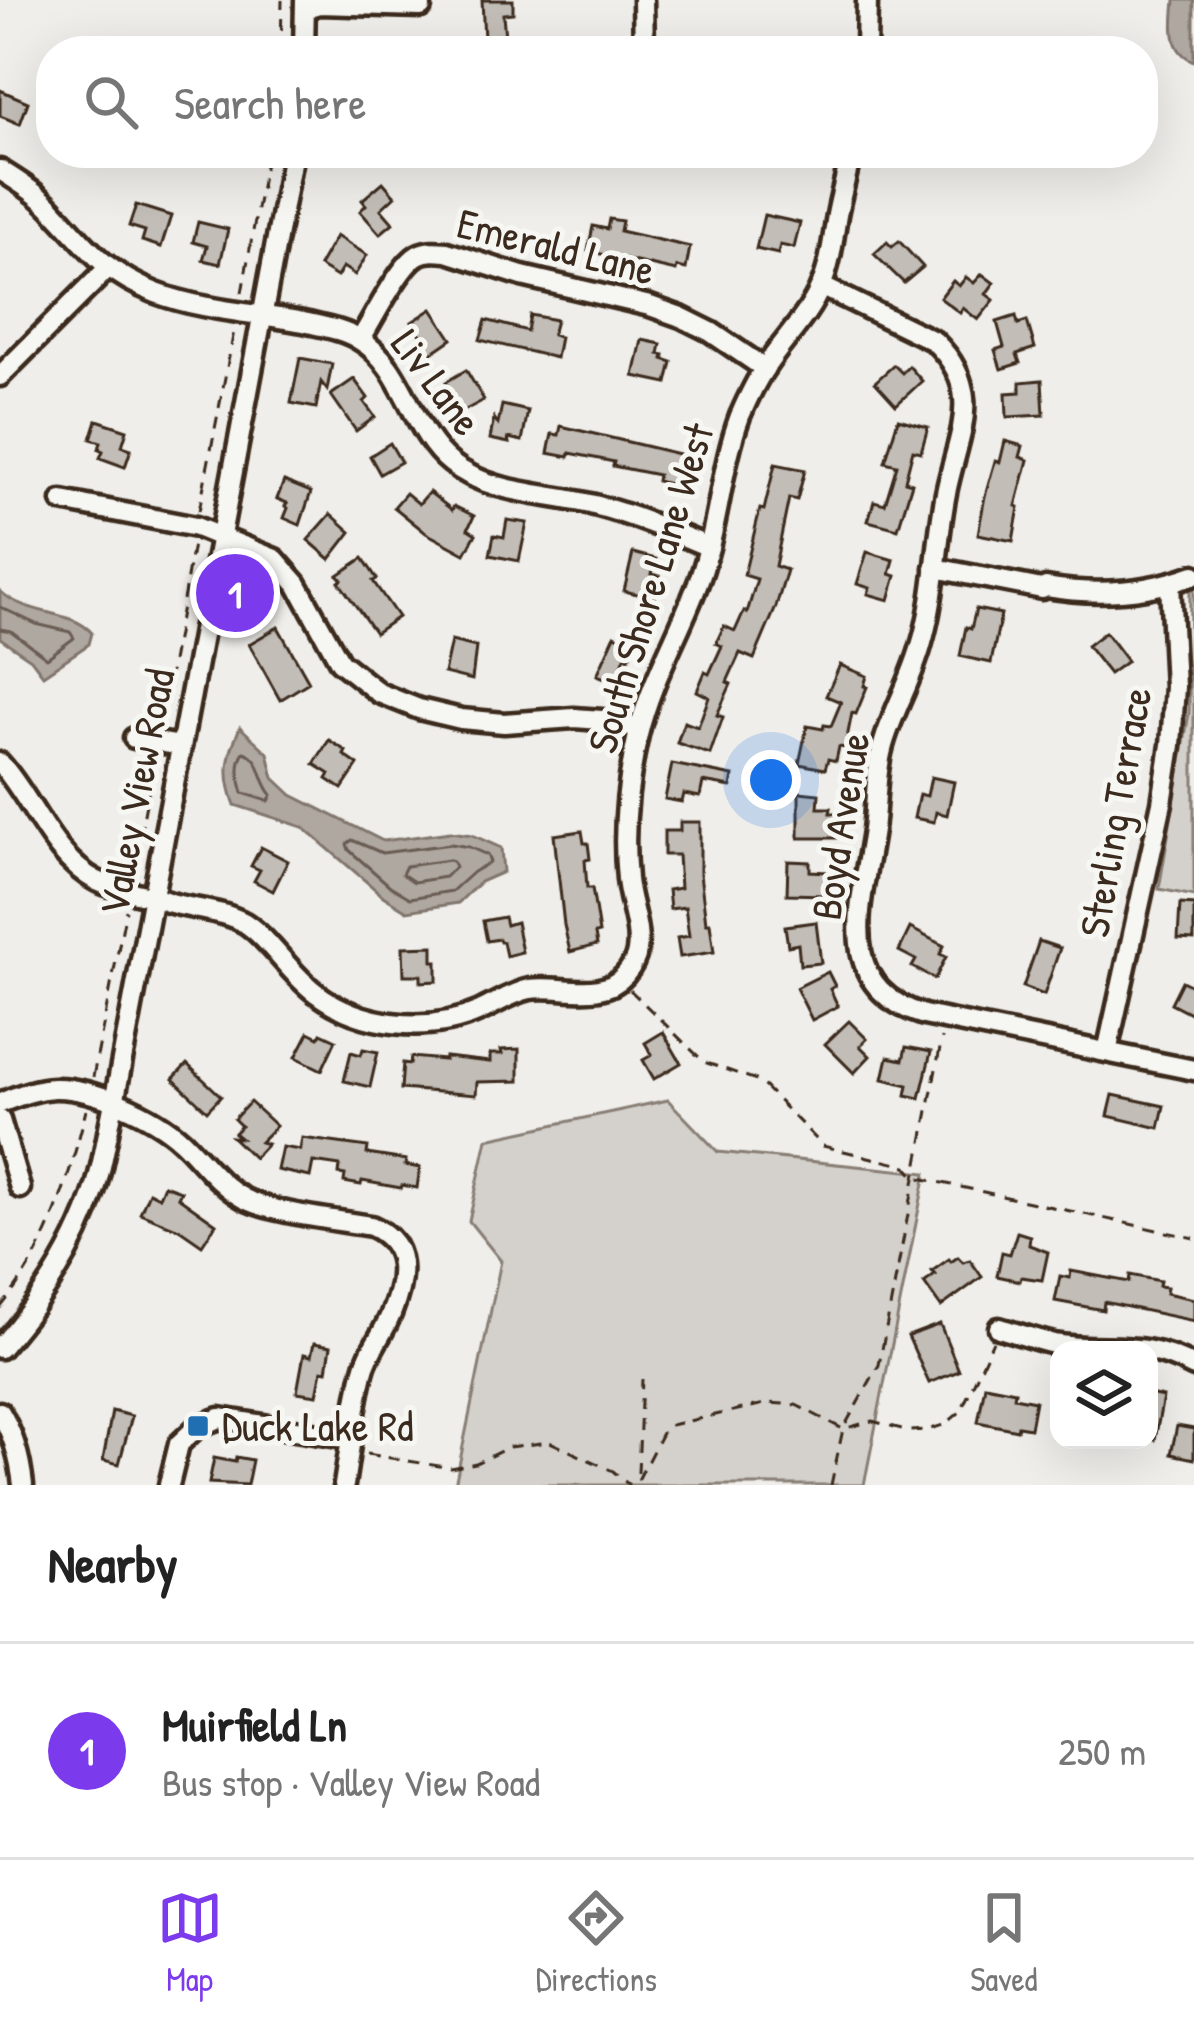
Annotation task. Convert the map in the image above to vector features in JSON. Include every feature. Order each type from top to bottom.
[{"type":"street","points":[[643,0],[644,36]]},
{"type":"street","points":[[867,36],[868,0]]},
{"type":"street","points":[[304,36],[305,4],[422,7]]},
{"type":"street","name":"Valley View Road","points":[[0,1348],[50,1283],[75,1240],[96,1184],[289,168]]},
{"type":"street","name":"South Shore Lane West","points":[[621,981],[637,951],[624,831],[639,729],[710,547],[740,418],[764,368],[806,314],[821,286],[848,168]]},
{"type":"street","name":"Liv Lane","points":[[0,170],[49,205],[80,243],[123,277],[171,297],[334,330],[360,340],[397,380],[435,448],[472,477],[606,508],[710,547]]},
{"type":"street","name":"Emerald Lane","points":[[360,340],[404,268],[423,252],[435,250],[681,317],[764,368]]},
{"type":"street","points":[[0,376],[109,267]]},
{"type":"street","name":"Boyd Avenue","points":[[821,286],[934,341],[960,375],[965,396],[966,417],[947,489],[922,644],[878,761],[874,825],[857,935],[871,978],[903,1009],[1194,1070]]},
{"type":"street","points":[[62,500],[196,527],[275,559],[297,584],[340,662],[379,693],[419,709],[504,723],[574,718],[639,729]]},
{"type":"street","points":[[934,568],[1076,592],[1135,591],[1194,574]]},
{"type":"street","name":"Sterling Terrace","points":[[1107,1052],[1171,745],[1175,687],[1170,583]]},
{"type":"street","points":[[134,737],[181,746]]},
{"type":"street","points":[[0,763],[76,867],[129,893],[245,924],[261,935],[294,975],[348,1012],[412,1024],[445,1021],[525,990],[586,991],[621,981]]},
{"type":"street","points":[[0,1103],[31,1091],[58,1088],[114,1103],[164,1125],[244,1199],[371,1226],[395,1243],[401,1255],[395,1300],[363,1371],[358,1446],[344,1485]]},
{"type":"street","points":[[0,1120],[20,1188]]},
{"type":"street","points":[[999,1328],[1054,1343],[1139,1348],[1194,1366]]},
{"type":"street","points":[[0,1412],[20,1458],[23,1485]]},
{"type":"street","points":[[169,1485],[179,1444],[194,1419],[220,1418],[358,1446]]},
{"type":"path","points":[[281,36],[282,0]]},
{"type":"path","points":[[621,981],[704,1062],[760,1082],[823,1146],[906,1166],[915,1177],[1194,1238]]},
{"type":"path","points":[[831,1485],[843,1429],[879,1365],[945,1018]]},
{"type":"path","points":[[638,1482],[670,1425],[769,1402],[796,1406],[843,1429],[872,1421],[918,1432],[946,1424],[961,1411],[999,1328]]},
{"type":"path","points":[[638,1482],[642,1379]]},
{"type":"path","points":[[358,1446],[451,1468],[476,1463],[509,1447],[550,1442],[613,1471],[629,1485]]},
{"type":"shaded area","points":[[1194,587],[1194,896],[1159,889],[1189,713],[1190,590]]},
{"type":"shaded area","points":[[668,1100],[718,1152],[926,1173],[864,1485],[455,1485],[501,1261],[469,1221],[487,1139]]},
{"type":"water","points":[[1175,0],[1194,0],[1194,61],[1176,44]]},
{"type":"water","points":[[0,591],[23,605],[83,625],[92,633],[89,644],[43,675],[31,659],[0,638]]},
{"type":"water","points":[[240,727],[268,753],[274,778],[292,795],[383,841],[450,832],[472,835],[501,848],[503,872],[480,882],[458,903],[407,911],[303,827],[235,805],[228,765]]},
{"type":"building","points":[[482,0],[513,0],[513,13],[503,14],[505,36],[484,36]]},
{"type":"building","points":[[0,90],[28,102],[20,124],[0,116]]},
{"type":"building","points":[[383,182],[395,196],[381,209],[393,223],[380,234],[360,211],[366,205],[362,200]]},
{"type":"building","points":[[136,205],[171,216],[161,247],[142,241],[145,231],[129,226]]},
{"type":"building","points":[[764,215],[800,223],[794,248],[780,245],[778,254],[756,249]]},
{"type":"building","points":[[609,219],[622,221],[620,231],[690,247],[686,269],[677,267],[676,271],[588,251],[593,226],[607,229]]},
{"type":"building","points":[[198,222],[228,229],[220,264],[203,260],[207,246],[193,242]]},
{"type":"building","points":[[336,236],[367,255],[355,275],[343,267],[337,277],[319,266]]},
{"type":"building","points":[[899,241],[923,267],[904,283],[874,254],[887,242],[892,247]]},
{"type":"building","points":[[982,274],[994,283],[986,294],[994,300],[978,320],[940,298],[953,281],[959,286],[966,277],[974,283]]},
{"type":"building","points":[[432,309],[452,339],[429,355],[412,322]]},
{"type":"building","points":[[530,315],[556,320],[552,335],[560,337],[556,358],[480,340],[486,320],[527,331]]},
{"type":"building","points":[[1016,316],[1018,324],[1027,321],[1035,348],[1017,354],[1020,363],[1001,369],[995,350],[1004,347],[997,322]]},
{"type":"building","points":[[642,340],[661,344],[659,354],[672,362],[667,383],[634,376]]},
{"type":"building","points":[[300,358],[332,364],[327,390],[321,382],[316,408],[291,403]]},
{"type":"building","points":[[894,365],[902,373],[909,366],[922,381],[896,405],[875,382]]},
{"type":"building","points":[[466,370],[484,400],[460,413],[446,382]]},
{"type":"building","points":[[354,379],[375,417],[356,431],[331,395]]},
{"type":"building","points":[[1042,380],[1044,415],[1007,417],[1006,393],[1020,392],[1020,382]]},
{"type":"building","points":[[502,405],[528,411],[522,441],[490,439]]},
{"type":"building","points":[[898,419],[928,427],[921,452],[913,450],[905,481],[912,483],[898,529],[868,521],[874,501],[885,504],[897,465],[885,462]]},
{"type":"building","points":[[97,420],[127,430],[122,446],[131,449],[125,467],[100,458],[101,442],[91,439]]},
{"type":"building","points":[[561,426],[691,457],[686,483],[657,481],[658,475],[613,466],[614,462],[548,453],[552,434],[559,435]]},
{"type":"building","points":[[1005,441],[1023,446],[1020,457],[1028,460],[1013,541],[978,534],[995,461],[1000,462]]},
{"type":"building","points":[[390,443],[401,462],[380,474],[370,456]]},
{"type":"building","points":[[775,464],[805,470],[797,500],[789,498],[775,566],[787,570],[754,659],[740,653],[727,682],[731,684],[717,715],[723,717],[710,754],[677,743],[684,722],[698,727],[709,697],[697,691],[722,646],[716,643],[724,626],[735,631],[744,611],[747,613],[757,579],[744,575]]},
{"type":"building","points":[[284,481],[311,492],[300,525],[284,518],[287,503],[277,499]]},
{"type":"building","points":[[429,492],[452,510],[454,506],[474,516],[468,529],[476,534],[465,554],[426,533],[394,507],[406,493],[419,504]]},
{"type":"building","points":[[331,514],[351,532],[330,559],[308,540]]},
{"type":"building","points":[[507,520],[527,523],[519,561],[490,555],[494,535],[504,537]]},
{"type":"building","points":[[867,552],[894,560],[890,574],[896,576],[889,600],[868,594],[870,588],[857,584]]},
{"type":"building","points":[[633,553],[656,559],[652,574],[660,576],[655,598],[624,591]]},
{"type":"building","points":[[363,558],[398,617],[375,633],[339,582],[338,575]]},
{"type":"building","points":[[976,609],[1001,614],[991,663],[960,656],[966,627],[971,629]]},
{"type":"building","points":[[278,627],[309,682],[280,700],[249,644]]},
{"type":"building","points":[[1105,632],[1127,661],[1109,674],[1087,646]]},
{"type":"building","points":[[615,635],[635,644],[615,682],[597,675]]},
{"type":"building","points":[[451,641],[476,647],[472,680],[444,673]]},
{"type":"building","points":[[840,665],[867,676],[845,748],[839,747],[836,761],[828,759],[825,769],[799,764],[807,726],[831,726],[841,702],[826,696]]},
{"type":"building","points":[[329,740],[358,765],[342,789],[314,764]]},
{"type":"building","points":[[672,764],[733,776],[731,787],[703,782],[700,797],[684,794],[682,802],[665,799]]},
{"type":"building","points":[[931,777],[954,782],[947,815],[936,812],[934,822],[914,818],[919,794],[927,796]]},
{"type":"building","points":[[799,792],[819,794],[818,808],[837,813],[836,838],[799,838]]},
{"type":"building","points":[[680,822],[700,822],[700,874],[714,952],[680,957],[677,938],[689,936],[685,907],[670,909],[668,890],[680,888],[678,855],[664,855],[664,831],[680,831]]},
{"type":"building","points":[[582,831],[590,859],[585,860],[587,888],[592,888],[599,933],[595,934],[597,945],[570,952],[554,835]]},
{"type":"building","points":[[261,847],[288,861],[273,891],[254,881],[260,870],[251,866]]},
{"type":"building","points":[[788,861],[810,862],[810,871],[827,872],[826,895],[787,894]]},
{"type":"building","points":[[1180,904],[1194,905],[1194,940],[1178,939]]},
{"type":"building","points":[[504,917],[506,925],[516,922],[522,952],[506,956],[503,942],[487,941],[483,921]]},
{"type":"building","points":[[816,922],[821,963],[800,965],[798,944],[788,946],[785,926]]},
{"type":"building","points":[[910,928],[944,946],[940,954],[946,957],[935,979],[912,967],[916,960],[899,951]]},
{"type":"building","points":[[1039,941],[1060,948],[1044,995],[1023,987]]},
{"type":"building","points":[[433,946],[437,981],[421,982],[421,975],[404,975],[403,947]]},
{"type":"building","points":[[828,972],[838,1006],[812,1020],[796,988]]},
{"type":"building","points":[[1182,981],[1194,987],[1194,1015],[1171,1003]]},
{"type":"building","points":[[849,1021],[867,1039],[860,1046],[870,1056],[854,1073],[825,1044]]},
{"type":"building","points":[[309,1032],[336,1040],[322,1070],[296,1057]]},
{"type":"building","points":[[663,1032],[681,1063],[654,1079],[643,1060],[652,1055],[645,1043]]},
{"type":"building","points":[[906,1047],[931,1052],[920,1098],[906,1095],[908,1085],[883,1079],[888,1057],[903,1060]]},
{"type":"building","points":[[363,1049],[378,1052],[370,1087],[344,1081],[351,1052],[361,1055]]},
{"type":"building","points":[[519,1049],[519,1081],[477,1082],[476,1095],[401,1089],[403,1063],[410,1064],[411,1057],[490,1062],[490,1054]]},
{"type":"building","points":[[187,1064],[221,1096],[207,1111],[173,1079]]},
{"type":"building","points":[[1113,1095],[1164,1106],[1159,1128],[1108,1116]]},
{"type":"building","points":[[250,1102],[276,1126],[260,1142],[267,1144],[254,1158],[232,1137],[240,1138],[234,1133],[241,1126],[234,1119]]},
{"type":"building","points":[[302,1138],[368,1147],[367,1154],[406,1160],[405,1165],[420,1168],[417,1188],[344,1182],[340,1166],[313,1162],[310,1177],[277,1170],[282,1147],[300,1150]]},
{"type":"building","points":[[164,1185],[181,1191],[178,1197],[216,1224],[202,1245],[179,1229],[140,1213],[149,1192],[159,1197]]},
{"type":"building","points":[[1017,1232],[1030,1236],[1029,1245],[1048,1252],[1042,1280],[997,1276],[1002,1252],[1010,1254]]},
{"type":"building","points":[[958,1257],[963,1262],[970,1260],[982,1277],[941,1307],[924,1283],[935,1275],[932,1271]]},
{"type":"building","points":[[1071,1271],[1129,1282],[1130,1275],[1160,1281],[1166,1293],[1194,1299],[1194,1321],[1104,1302],[1103,1310],[1055,1301],[1060,1276],[1070,1278]]},
{"type":"building","points":[[940,1324],[959,1371],[929,1383],[908,1336]]},
{"type":"building","points":[[314,1343],[331,1346],[317,1395],[297,1392],[304,1354],[311,1356]]},
{"type":"building","points":[[985,1385],[1035,1401],[1030,1428],[978,1422]]},
{"type":"building","points":[[112,1411],[132,1416],[119,1464],[103,1460]]},
{"type":"building","points":[[1177,1426],[1194,1429],[1194,1459],[1171,1454]]},
{"type":"building","points":[[236,1457],[252,1460],[247,1485],[209,1483],[214,1458],[235,1462]]},
{"type":"place","name":"Muirfield Ln","points":[[235,593]]},
{"type":"place","name":"Duck Lake Rd","points":[[198,1426]]}]
